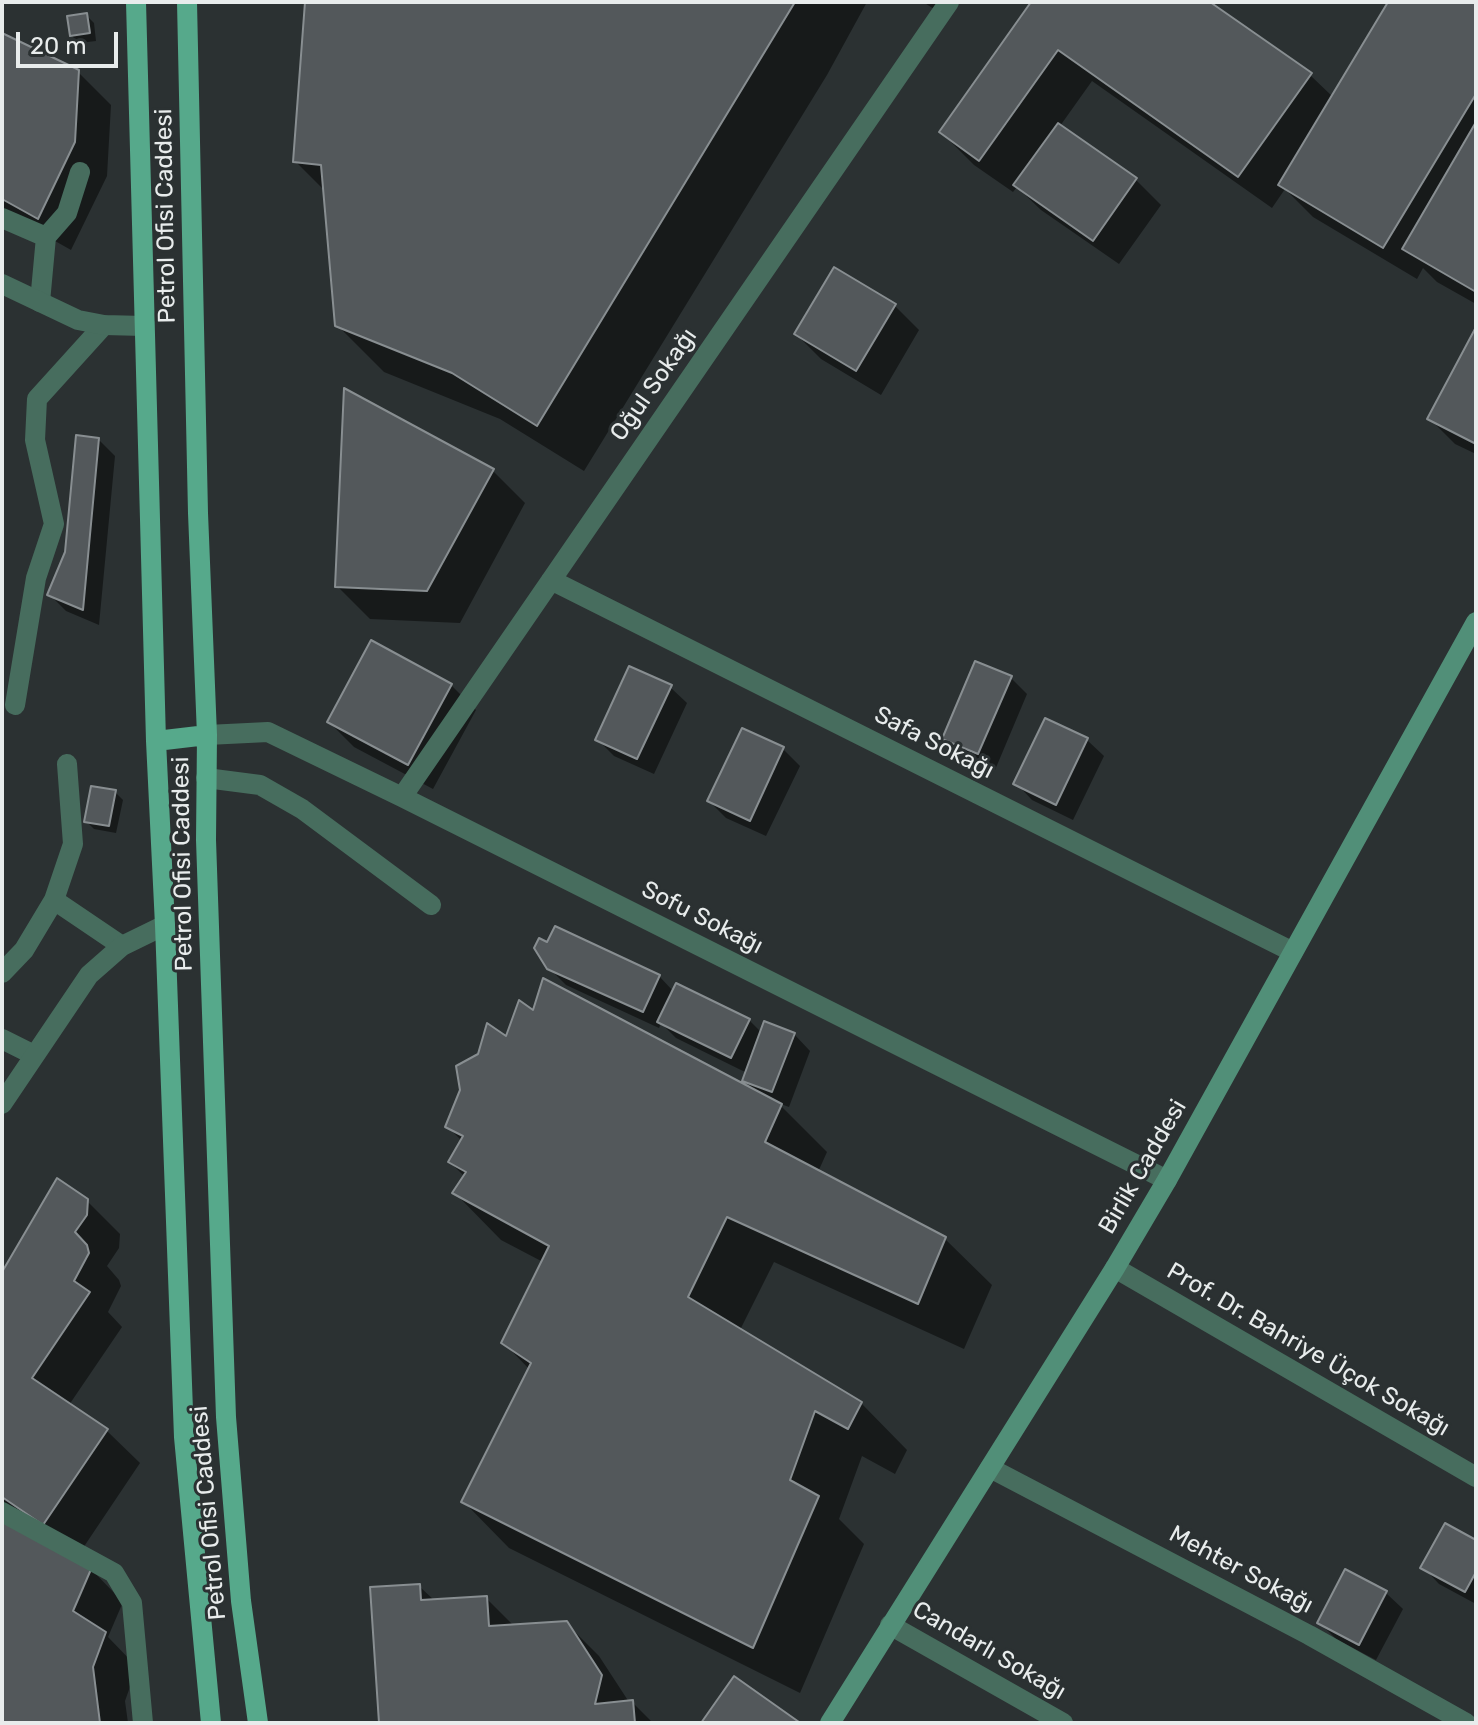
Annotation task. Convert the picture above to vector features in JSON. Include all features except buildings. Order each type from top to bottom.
[{"type":"main road","name":"Petrol Ofisi Caddesi","points":[[136,2],[156,741],[184,1437],[211,1723]]},
{"type":"main road","name":"Petrol Ofisi Caddesi","points":[[187,2],[198,513],[207,735],[206,840],[226,1417],[241,1601],[258,1723]]},
{"type":"main road","points":[[156,741],[207,735]]},
{"type":"street","name":"Oğul Sokağı","points":[[402,797],[949,2]]},
{"type":"street","points":[[40,302],[46,237],[67,213],[80,172]]},
{"type":"street","points":[[2,218],[46,237]]},
{"type":"street","points":[[2,284],[78,320],[104,325],[144,326]]},
{"type":"street","points":[[15,705],[36,578],[54,524],[35,440],[37,399],[104,325]]},
{"type":"street","name":"Safa Sokağı","points":[[551,580],[1293,952]]},
{"type":"street","name":"Birlik Caddesi","points":[[830,1723],[1167,1180],[1476,622]]},
{"type":"street","name":"Sofu Sokağı","points":[[207,735],[268,732],[1167,1180]]},
{"type":"street","points":[[2,973],[24,950],[54,900],[73,844],[67,764]]},
{"type":"street","points":[[206,778],[260,785],[292,803],[431,905]]},
{"type":"street","points":[[54,900],[122,946]]},
{"type":"street","points":[[4,1097],[89,975],[122,946],[165,925]]},
{"type":"street","points":[[2,1039],[34,1055]]},
{"type":"street","name":"Prof. Dr. Bahriye Üçok Sokağı","points":[[1115,1268],[1476,1477]]},
{"type":"street","name":"Mehter Sokağı","points":[[990,1468],[1309,1635],[1466,1723]]},
{"type":"street","points":[[2,1512],[114,1573],[132,1603],[143,1723]]},
{"type":"street","name":"Candarlı Sokağı","points":[[890,1625],[1063,1723]]}]
